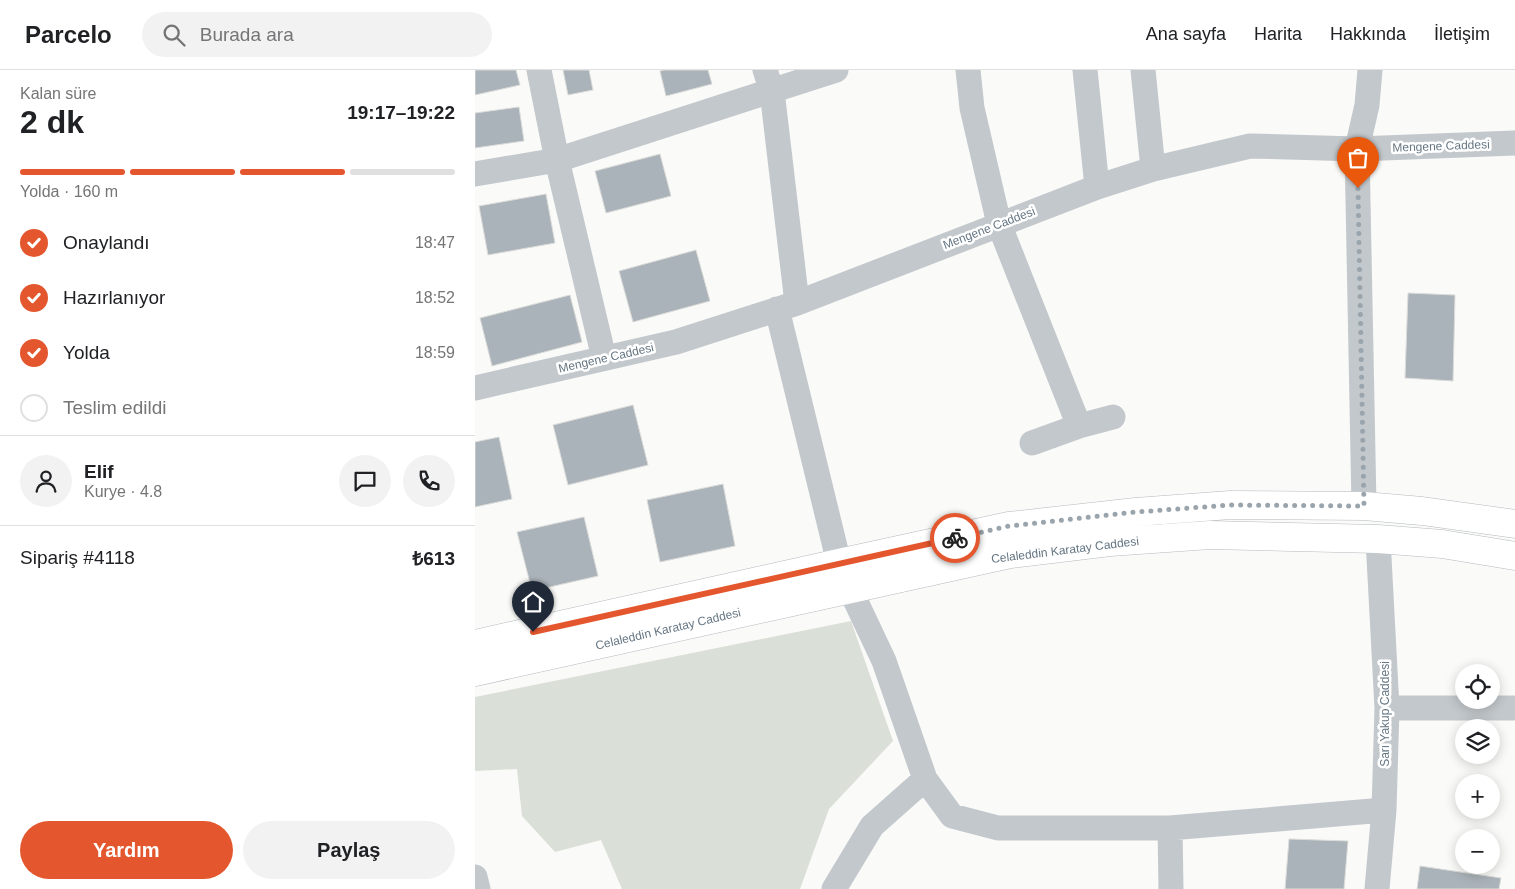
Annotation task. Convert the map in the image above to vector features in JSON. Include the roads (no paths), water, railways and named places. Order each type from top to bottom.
[{"type":"main road","points":[[475,644],[1009,526],[1136,512],[1230,505],[1364,506],[1422,511],[1515,524]]},
{"type":"main road","name":"Celaleddin Karatay Caddesi","points":[[475,672],[1010,554],[1110,542],[1210,535],[1378,539],[1442,544],[1515,556]]},
{"type":"street","points":[[539,70],[557,160],[604,358]]},
{"type":"street","points":[[475,174],[557,160],[769,80],[836,70]]},
{"type":"street","points":[[968,70],[972,108],[999,224],[1079,426]]},
{"type":"street","points":[[1085,70],[1097,187]]},
{"type":"street","points":[[1143,70],[1153,170]]},
{"type":"street","points":[[1364,506],[1357,149],[1367,105],[1370,70]]},
{"type":"street","points":[[769,80],[787,306],[839,563]]},
{"type":"street","name":"Mengene Caddesi","points":[[475,388],[676,342],[787,306],[1097,187],[1153,170],[1250,146],[1357,149],[1515,143]]},
{"type":"street","points":[[1032,443],[1113,416]]},
{"type":"street","name":"Sarı Yakup Caddesi","points":[[1377,889],[1384,810],[1387,708],[1378,539]]},
{"type":"street","points":[[850,589],[884,660],[925,779],[953,816],[998,828],[1170,828],[1384,810]]},
{"type":"street","points":[[1387,708],[1515,708]]},
{"type":"street","points":[[834,889],[872,826],[925,779]]},
{"type":"street","points":[[1170,828],[1171,889]]},
{"type":"street","points":[[475,877],[478,889]]}]
